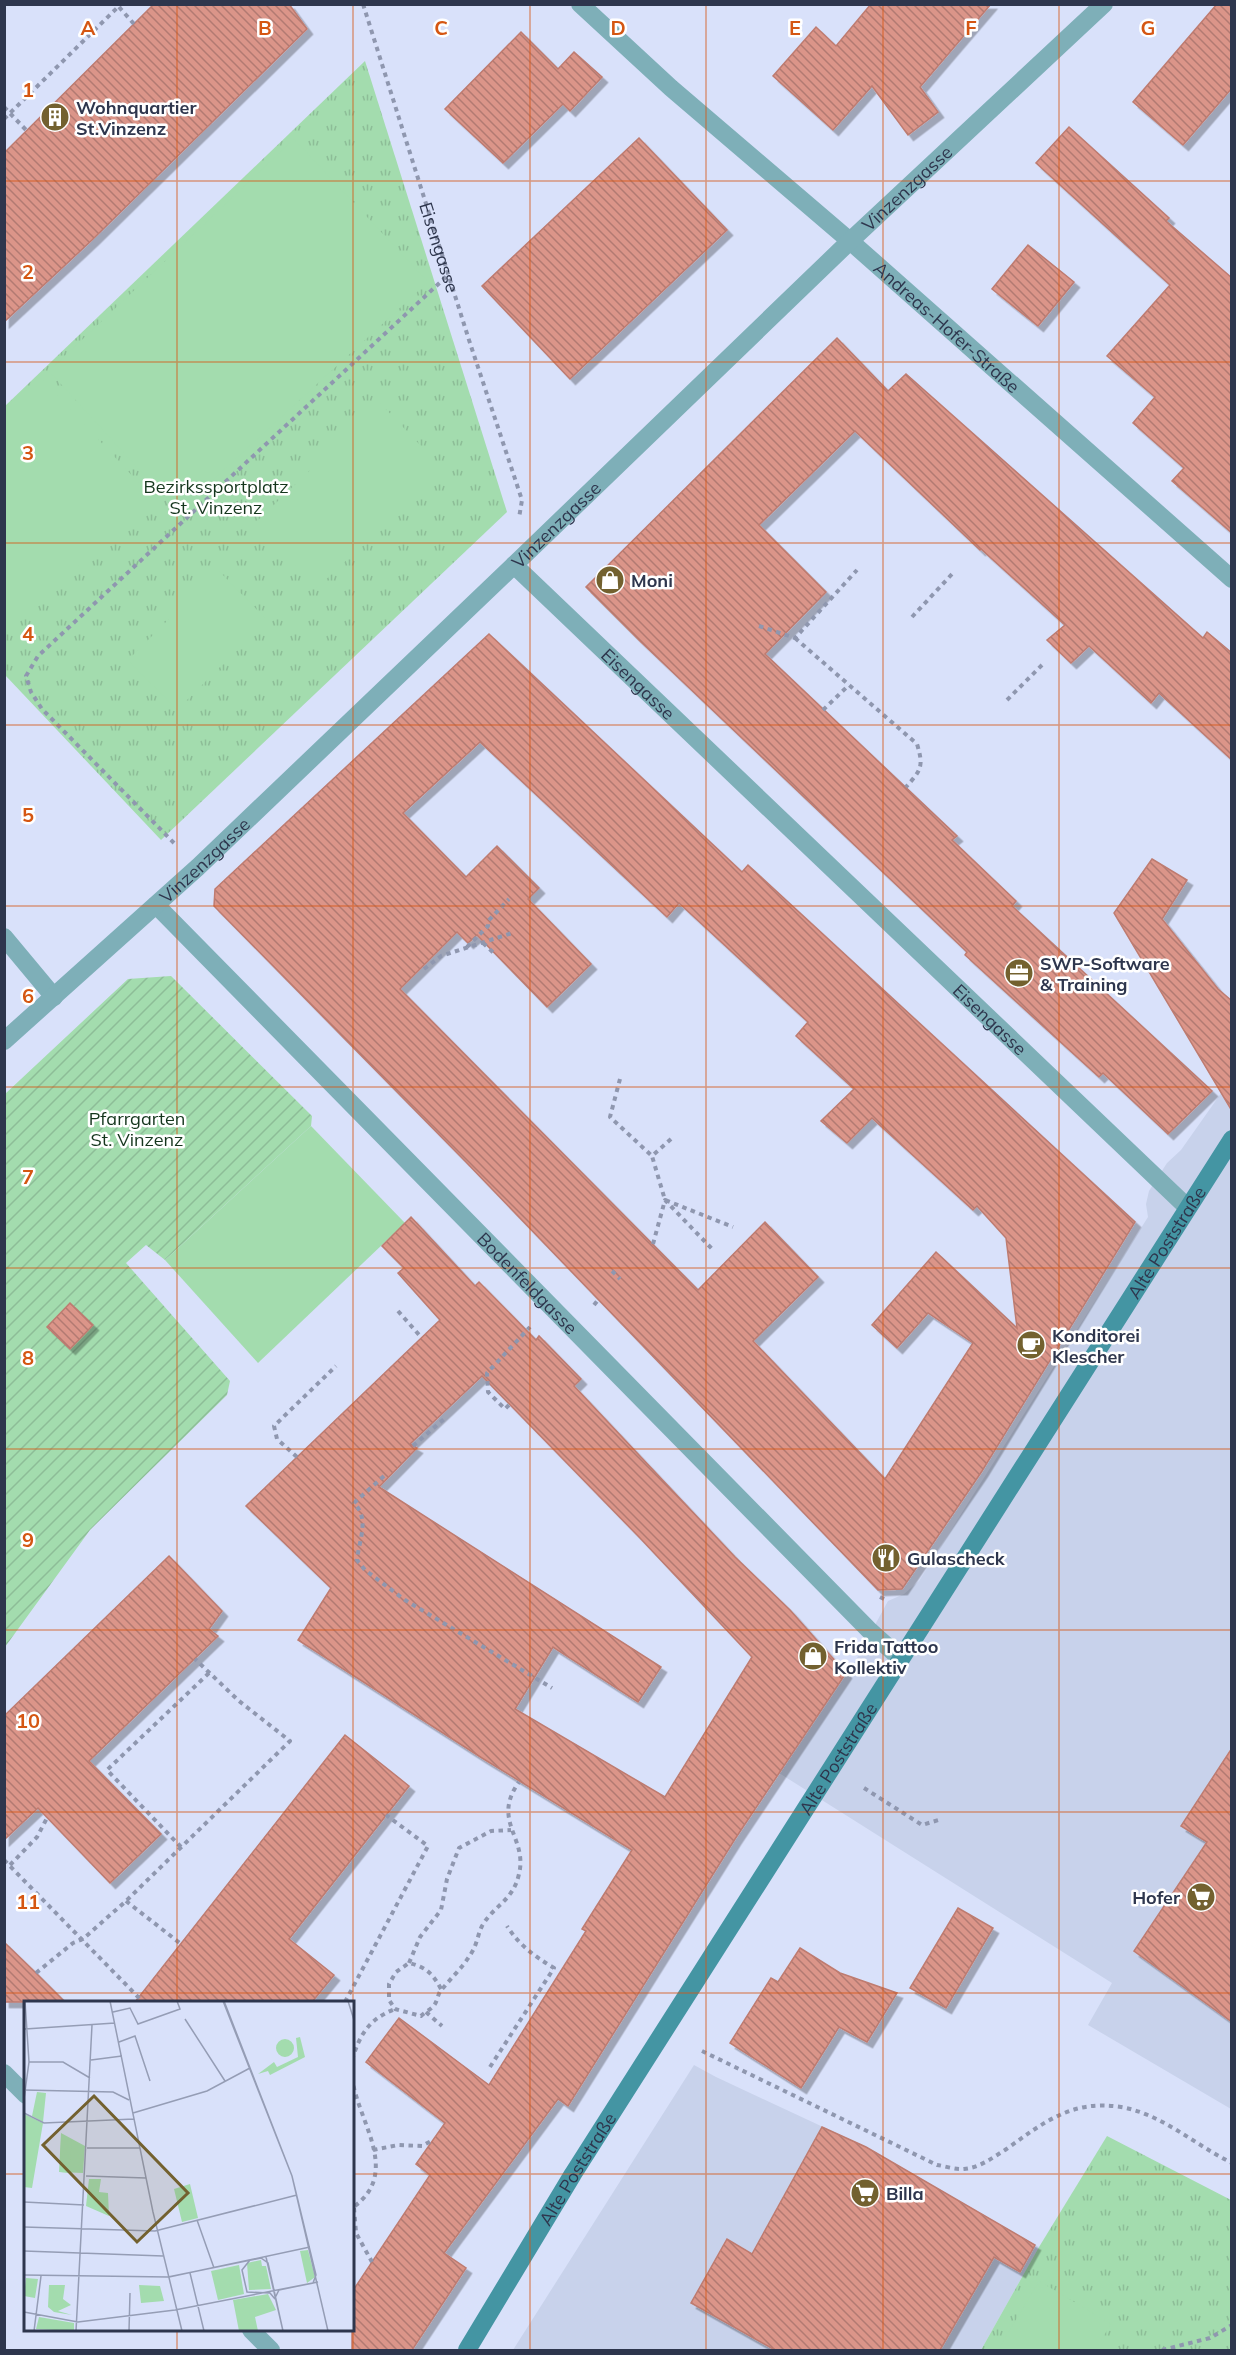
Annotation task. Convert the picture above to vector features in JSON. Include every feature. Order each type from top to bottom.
[{"type":"main road","name":"Alte Poststraße","points":[[467,2350],[573,2174],[1232,1139]]},
{"type":"street","name":"Andreas-Hofer-Straße","points":[[580,4],[670,88],[850,241],[1232,579]]},
{"type":"street","name":"Vinzenzgasse","points":[[4,1041],[156,906],[514,566],[850,241],[1104,4]]},
{"type":"street","name":"Eisengasse","points":[[514,566],[1187,1208]]},
{"type":"street","name":"Bodenfeldgasse","points":[[156,906],[853,1614],[900,1658]]},
{"type":"street","points":[[4,937],[54,996]]},
{"type":"street","points":[[4,2073],[24,2093]]},
{"type":"street","points":[[252,2331],[271,2350]]},
{"type":"path","name":"Eisengasse","points":[[363,4],[522,500],[514,566]]},
{"type":"path","points":[[4,119],[120,6],[134,24]]},
{"type":"path","points":[[4,107],[27,131]]},
{"type":"path","points":[[174,843],[42,709],[31,692],[26,676],[38,656],[448,275]]},
{"type":"path","points":[[795,638],[857,570]]},
{"type":"path","points":[[912,617],[953,573]]},
{"type":"path","points":[[759,626],[795,638],[917,744],[922,761],[918,773],[906,787]]},
{"type":"path","points":[[1007,699],[1042,665]]},
{"type":"path","points":[[823,710],[849,685]]},
{"type":"path","points":[[461,950],[488,926],[488,921],[509,899]]},
{"type":"path","points":[[424,969],[441,956],[512,933]]},
{"type":"path","points":[[483,943],[496,955]]},
{"type":"path","points":[[620,1079],[610,1117],[652,1156],[665,1200],[714,1251]]},
{"type":"path","points":[[652,1156],[671,1139]]},
{"type":"path","points":[[665,1200],[733,1227]]},
{"type":"path","points":[[653,1244],[665,1200]]},
{"type":"path","points":[[612,1271],[620,1279]]},
{"type":"path","points":[[594,1305],[598,1300]]},
{"type":"path","points":[[398,1311],[421,1337]]},
{"type":"path","points":[[509,1405],[505,1409],[488,1392],[487,1373],[530,1326]]},
{"type":"path","points":[[297,1457],[277,1439],[274,1426],[336,1366]]},
{"type":"path","points":[[413,1446],[444,1419]]},
{"type":"path","points":[[384,1476],[354,1503],[360,1509],[364,1530],[358,1545],[357,1560],[365,1570],[405,1600],[552,1688]]},
{"type":"path","points":[[36,1973],[73,1943],[83,1939],[126,1901],[290,1741],[239,1701],[195,1659]]},
{"type":"path","points":[[181,1847],[107,1770],[208,1673]]},
{"type":"path","points":[[354,2054],[358,2042],[371,2023],[381,2014],[395,2009],[421,2016],[434,2005],[441,1989],[455,1977],[473,1951],[482,1927],[493,1911],[508,1899],[519,1874],[519,1851],[507,1817],[510,1794],[519,1782]]},
{"type":"path","points":[[864,1788],[922,1825],[942,1819]]},
{"type":"path","points":[[346,2001],[428,1846],[386,1815]]},
{"type":"path","points":[[10,1865],[37,1837],[47,1818]]},
{"type":"path","points":[[395,2009],[388,2000],[389,1984],[396,1972],[409,1963],[420,1937],[441,1910],[447,1879],[459,1848],[491,1831],[511,1830]]},
{"type":"path","points":[[4,1860],[142,2001]]},
{"type":"path","points":[[126,1901],[181,1944]]},
{"type":"path","points":[[490,2067],[554,1968],[532,1955],[507,1926]]},
{"type":"path","points":[[409,1963],[422,1966],[434,1976],[441,1989]]},
{"type":"path","points":[[426,2012],[442,2026]]},
{"type":"path","points":[[354,2045],[358,2042]]},
{"type":"path","points":[[702,2051],[937,2165],[963,2170],[987,2162],[1038,2126],[1067,2110],[1084,2106],[1122,2108],[1145,2114],[1232,2163]]},
{"type":"path","points":[[354,2084],[373,2150],[377,2173],[371,2189],[354,2207]]},
{"type":"path","points":[[373,2150],[398,2145],[423,2146],[433,2140]]},
{"type":"path","points":[[354,2216],[356,2233],[372,2262]]},
{"type":"path","points":[[1162,2350],[1210,2338],[1232,2325]]},
{"type":"shaded area","points":[[1231,1079],[1231,2109],[1088,2025],[1112,1983],[779,1773],[846,1673],[851,1669],[888,1601],[904,1594],[919,1581],[1148,1217],[1146,1204],[1149,1191],[1167,1163],[1181,1150]]},
{"type":"shaded area","points":[[694,2065],[866,2147],[1039,2247],[981,2350],[513,2350]]},
{"type":"green space","name":"Bezirkssportplatz St. Vinzenz","points":[[365,61],[507,512],[161,840],[5,675],[5,406]]},
{"type":"green space","points":[[294,139],[428,282],[178,512],[49,371]]},
{"type":"green space","points":[[43,380],[152,497],[5,634],[5,416]]},
{"type":"green space","points":[[380,403],[443,469],[317,588],[255,523]]},
{"type":"green space","points":[[218,570],[267,620],[177,710],[128,660]]},
{"type":"green space","name":"Pfarrgarten St. Vinzenz","points":[[171,976],[312,1116],[311,1126],[165,1260],[146,1245],[126,1263],[230,1381],[227,1395],[90,1530],[5,1647],[5,1094],[128,979]]},
{"type":"green space","points":[[311,1126],[405,1223],[258,1363],[165,1260]]},
{"type":"green space","points":[[1107,2136],[1231,2200],[1231,2350],[981,2350],[1039,2247]]},
{"type":"green space","points":[[1039,2281],[1111,2324],[1095,2350],[998,2350]]},
{"type":"building","points":[[154,4],[289,4],[307,29],[92,240],[4,322],[4,153]]},
{"type":"building","points":[[871,4],[991,4],[920,87],[938,112],[908,135],[872,86],[833,130],[773,76],[816,27],[836,46]]},
{"type":"building","points":[[1217,4],[1232,4],[1232,88],[1183,145],[1133,102]]},
{"type":"building","points":[[521,32],[558,69],[574,52],[602,77],[570,111],[563,104],[503,163],[445,109]]},
{"type":"building","points":[[1069,127],[1169,218],[1166,221],[1232,278],[1232,533],[1172,481],[1184,468],[1133,423],[1155,397],[1107,356],[1170,285],[1036,163]]},
{"type":"building","points":[[639,138],[727,230],[570,379],[482,286]]},
{"type":"building","points":[[1028,245],[1074,282],[1038,326],[992,289]]},
{"type":"building","points":[[837,338],[888,391],[906,374],[1203,638],[1207,632],[1232,653],[1232,760],[1159,693],[1151,703],[1089,646],[1071,663],[1047,640],[1065,625],[980,550],[855,431],[759,525],[826,592],[765,654],[957,836],[952,840],[1016,901],[1012,906],[1212,1091],[1168,1134],[1103,1073],[1099,1077],[965,955],[967,952],[586,587]]},
{"type":"building","points":[[489,634],[742,872],[748,865],[1135,1222],[982,1471],[902,1589],[878,1590],[466,1162],[214,906],[215,889]],"holes":[[[480,742],[667,917],[679,903],[808,1022],[796,1036],[854,1089],[821,1121],[847,1143],[872,1118],[973,1210],[977,1206],[1006,1238],[1017,1328],[936,1252],[872,1325],[897,1348],[928,1313],[973,1343],[885,1479],[753,1341],[818,1277],[765,1222],[698,1290],[400,989],[457,932],[468,943],[477,935],[547,1007],[591,964],[528,899],[539,888],[497,846],[466,877],[403,813]]]},
{"type":"building","points":[[1152,859],[1187,880],[1162,919],[1218,989],[1232,1001],[1232,1111],[1114,913]]},
{"type":"building","points":[[411,1217],[475,1286],[479,1282],[536,1340],[539,1336],[581,1379],[574,1386],[735,1557],[790,1610],[846,1673],[735,1839],[568,2106],[558,2099],[444,2253],[466,2268],[412,2350],[352,2350],[354,2289],[430,2175],[416,2164],[445,2123],[366,2062],[399,2018],[489,2085],[586,1931],[582,1929],[632,1850],[482,1758],[298,1640],[331,1588],[246,1506],[440,1320],[398,1273],[404,1268],[382,1246]],"holes":[[[482,1376],[752,1657],[665,1797],[515,1709],[553,1647],[638,1702],[661,1667],[379,1487],[417,1448],[410,1444]]]},
{"type":"building","points":[[70,1303],[93,1325],[70,1349],[47,1327]]},
{"type":"building","points":[[169,1556],[222,1611],[209,1629],[218,1636],[89,1761],[161,1834],[110,1883],[38,1808],[4,1840],[4,1716]]},
{"type":"building","points":[[345,1735],[409,1786],[289,1939],[334,1975],[313,2001],[136,2001]]},
{"type":"building","name":"Hofer","points":[[1232,1748],[1232,2022],[1134,1951],[1207,1842],[1181,1826]]},
{"type":"building","points":[[958,1908],[993,1928],[946,2008],[910,1988]]},
{"type":"building","points":[[4,1942],[64,2001],[24,2001],[4,2002]]},
{"type":"building","points":[[800,1948],[840,1973],[897,1993],[867,2042],[839,2027],[801,2088],[730,2043],[771,1978],[778,1982]]},
{"type":"building","name":"Billa","points":[[822,2127],[866,2147],[1035,2245],[1020,2272],[994,2257],[940,2350],[775,2350],[691,2303],[727,2239],[752,2254]]},
{"type":"place","name":"Wohnquartier St.Vinzenz","points":[[55,117]]},
{"type":"place","name":"Moni","points":[[610,580]]},
{"type":"place","name":"SWP-Software & Training","points":[[1019,973]]},
{"type":"place","name":"Konditorei Klescher","points":[[1031,1345]]},
{"type":"place","name":"Gulascheck","points":[[886,1558]]},
{"type":"place","name":"Frida Tattoo Kollektiv","points":[[813,1656]]},
{"type":"place","name":"Hofer","points":[[1201,1897]]},
{"type":"place","name":"Billa","points":[[865,2193]]}]
